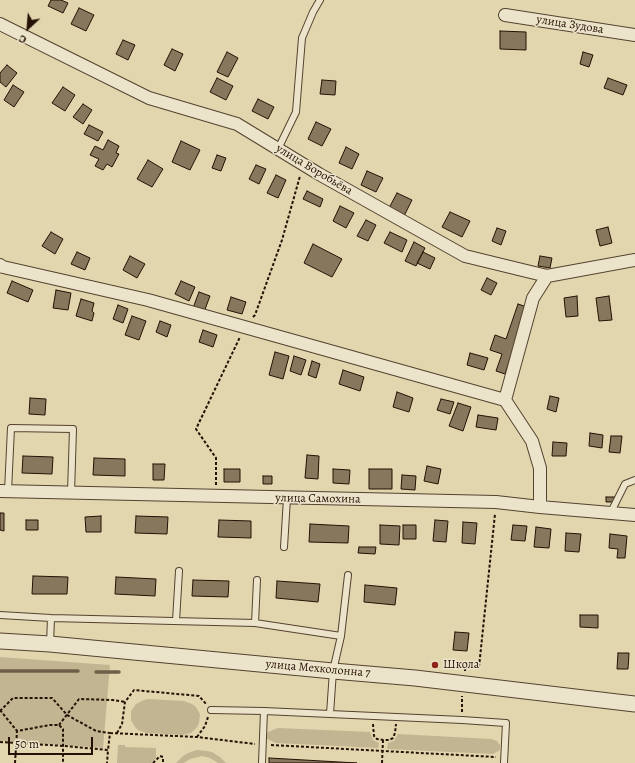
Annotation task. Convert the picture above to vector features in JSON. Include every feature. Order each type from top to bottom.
[{"type":"street","name":"улица Зудова","points":[[505,15],[635,35]]},
{"type":"street","name":"улица Воробьёва","points":[[0,24],[149,98],[237,124],[319,174],[466,256],[547,276],[635,260]]},
{"type":"street","points":[[0,265],[3,267],[148,300],[505,400],[532,441],[540,468],[540,507]]},
{"type":"street","points":[[505,400],[533,298],[547,276]]},
{"type":"street","name":"улица Самохина","points":[[4,491],[496,502],[635,515]]},
{"type":"street","name":"улица Мехколонна 7","points":[[0,641],[50,644],[415,678],[635,704]]},
{"type":"lane","points":[[278,149],[296,112],[302,38],[320,0]]},
{"type":"lane","points":[[4,491],[11,428],[73,429],[71,493]]},
{"type":"lane","points":[[611,512],[625,484],[635,480]]},
{"type":"lane","points":[[284,547],[287,498]]},
{"type":"lane","points":[[176,620],[179,571]]},
{"type":"lane","points":[[330,714],[334,671],[341,636],[348,575]]},
{"type":"lane","points":[[255,623],[257,580]]},
{"type":"lane","points":[[0,615],[51,618],[255,623],[341,636]]},
{"type":"lane","points":[[50,644],[51,618]]},
{"type":"lane","points":[[211,710],[264,711],[506,723],[504,760]]},
{"type":"lane","points":[[262,763],[264,711]]},
{"type":"path","points":[[464,674],[465,665],[479,667],[496,502]]},
{"type":"path","points":[[117,733],[122,724],[125,702],[134,690],[200,696],[211,710],[205,726],[197,737]]},
{"type":"path","points":[[462,695],[462,720]]},
{"type":"path","points":[[15,763],[17,731],[0,710],[12,698],[52,698],[67,715],[96,732],[197,737],[262,744],[504,760]]},
{"type":"path","points":[[59,725],[79,699],[113,700],[125,702]]},
{"type":"path","points":[[17,731],[50,725],[59,725],[63,729],[63,763]]},
{"type":"path","points":[[373,731],[374,736],[377,739],[383,740],[393,738],[395,733]]},
{"type":"path","points":[[107,763],[110,733]]},
{"type":"path","points":[[382,763],[383,740]]},
{"type":"path","points":[[0,742],[108,750]]},
{"type":"path","points":[[153,763],[160,756],[163,757],[162,763]]},
{"type":"shaded area","points":[[0,657],[110,665],[103,748],[0,741]]},
{"type":"shaded area","points":[[148,699],[184,701],[192,704],[196,707],[200,714],[197,727],[191,733],[182,735],[147,733],[138,730],[131,720],[131,711],[136,704]]},
{"type":"shaded area","points":[[278,728],[370,732],[373,740],[379,743],[378,748],[276,743],[267,739],[266,735],[268,732]]},
{"type":"shaded area","points":[[398,734],[491,739],[497,741],[500,745],[500,750],[493,754],[387,749],[388,743],[394,741]]},
{"type":"shaded area","points":[[118,745],[125,745],[125,747],[156,748],[156,758],[151,763],[117,763]]},
{"type":"shaded area","points":[[197,750],[212,752],[226,763],[218,763],[210,758],[202,756],[190,759],[184,763],[176,763],[183,756]]},
{"type":"building","points":[[51,0],[61,0],[68,3],[63,13],[48,6]]},
{"type":"building","points":[[79,8],[94,15],[86,31],[71,24]]},
{"type":"building","points":[[500,31],[526,32],[526,50],[500,49]]},
{"type":"building","points":[[123,40],[135,45],[128,60],[116,54]]},
{"type":"building","points":[[172,49],[183,54],[175,71],[164,65]]},
{"type":"building","points":[[227,52],[238,58],[228,77],[217,72]]},
{"type":"building","points":[[583,52],[593,55],[589,67],[580,64]]},
{"type":"building","points":[[7,65],[17,73],[6,87],[0,82],[0,73]]},
{"type":"building","points":[[217,78],[233,86],[226,100],[210,92]]},
{"type":"building","points":[[608,78],[627,85],[623,95],[604,88]]},
{"type":"building","points":[[322,80],[336,81],[335,95],[320,94]]},
{"type":"building","points":[[13,85],[24,92],[14,107],[4,100]]},
{"type":"building","points":[[63,87],[75,95],[65,111],[52,103]]},
{"type":"building","points":[[258,99],[274,107],[268,119],[252,111]]},
{"type":"building","points":[[83,104],[92,110],[83,124],[73,117]]},
{"type":"building","points":[[316,122],[331,129],[322,146],[308,139]]},
{"type":"building","points":[[89,125],[103,132],[98,141],[84,134]]},
{"type":"building","points":[[108,140],[119,146],[116,153],[119,154],[112,167],[107,164],[103,170],[95,166],[99,159],[90,155],[95,146],[103,150]]},
{"type":"building","points":[[181,141],[200,150],[190,170],[172,162]]},
{"type":"building","points":[[346,147],[359,154],[352,169],[339,163]]},
{"type":"building","points":[[217,155],[226,158],[221,171],[212,168]]},
{"type":"building","points":[[148,160],[163,169],[152,187],[137,179]]},
{"type":"building","points":[[256,165],[266,169],[259,184],[249,179]]},
{"type":"building","points":[[367,171],[383,178],[376,192],[361,185]]},
{"type":"building","points":[[276,175],[286,180],[278,198],[267,193]]},
{"type":"building","points":[[307,191],[323,199],[320,207],[303,199]]},
{"type":"building","points":[[397,193],[412,200],[404,216],[389,208]]},
{"type":"building","points":[[340,206],[354,213],[346,228],[333,221]]},
{"type":"building","points":[[450,212],[470,221],[462,237],[442,227]]},
{"type":"building","points":[[366,220],[376,225],[368,241],[357,236]]},
{"type":"building","points":[[608,227],[612,243],[600,246],[596,230]]},
{"type":"building","points":[[497,228],[506,231],[501,245],[492,241]]},
{"type":"building","points":[[51,232],[63,239],[55,254],[42,246]]},
{"type":"building","points":[[390,232],[407,240],[402,252],[384,243]]},
{"type":"building","points":[[414,242],[425,248],[416,266],[405,261]]},
{"type":"building","points":[[313,244],[342,259],[332,277],[304,263]]},
{"type":"building","points":[[77,252],[90,258],[85,270],[71,264]]},
{"type":"building","points":[[423,252],[435,258],[430,269],[417,263]]},
{"type":"building","points":[[130,256],[145,264],[137,278],[123,270]]},
{"type":"building","points":[[540,256],[552,258],[550,268],[538,266]]},
{"type":"building","points":[[487,278],[497,283],[491,295],[481,290]]},
{"type":"building","points":[[12,281],[33,290],[28,302],[7,293]]},
{"type":"building","points":[[181,281],[195,287],[189,301],[175,294]]},
{"type":"building","points":[[56,290],[71,293],[68,310],[53,308]]},
{"type":"building","points":[[199,292],[210,296],[204,312],[193,308]]},
{"type":"building","points":[[577,296],[578,316],[566,317],[564,298]]},
{"type":"building","points":[[609,296],[612,320],[599,321],[596,298]]},
{"type":"building","points":[[231,297],[246,302],[242,314],[227,310]]},
{"type":"building","points":[[81,299],[94,303],[92,321],[76,316]]},
{"type":"building","points":[[518,304],[527,307],[505,374],[496,371],[502,354],[490,350],[495,335],[506,339]]},
{"type":"building","points":[[118,305],[128,309],[123,323],[113,319]]},
{"type":"building","points":[[132,316],[146,321],[139,340],[125,335]]},
{"type":"building","points":[[160,321],[171,325],[167,337],[156,332]]},
{"type":"building","points":[[203,330],[217,335],[213,347],[199,342]]},
{"type":"building","points":[[275,352],[289,356],[283,379],[269,375]]},
{"type":"building","points":[[470,353],[488,358],[484,370],[467,365]]},
{"type":"building","points":[[294,356],[306,360],[301,375],[290,371]]},
{"type":"building","points":[[312,361],[320,364],[316,378],[308,375]]},
{"type":"building","points":[[343,370],[364,377],[360,391],[339,384]]},
{"type":"building","points":[[397,392],[413,398],[409,412],[393,407]]},
{"type":"building","points":[[550,396],[559,398],[556,412],[547,409]]},
{"type":"building","points":[[30,398],[46,399],[45,415],[29,414]]},
{"type":"building","points":[[441,399],[454,402],[450,414],[437,410]]},
{"type":"building","points":[[458,403],[471,407],[463,431],[449,426]]},
{"type":"building","points":[[478,415],[498,418],[496,430],[476,427]]},
{"type":"building","points":[[590,433],[603,435],[602,448],[589,446]]},
{"type":"building","points":[[611,436],[622,436],[620,453],[609,452]]},
{"type":"building","points":[[553,442],[567,443],[566,456],[552,456]]},
{"type":"building","points":[[307,455],[319,456],[318,479],[305,478]]},
{"type":"building","points":[[23,456],[53,457],[52,474],[22,473]]},
{"type":"building","points":[[94,458],[125,459],[125,476],[93,475]]},
{"type":"building","points":[[153,464],[165,464],[164,480],[153,480]]},
{"type":"building","points":[[427,466],[441,469],[438,484],[424,481]]},
{"type":"building","points":[[224,469],[240,469],[240,482],[224,482]]},
{"type":"building","points":[[333,469],[350,470],[349,484],[333,483]]},
{"type":"building","points":[[369,469],[392,469],[392,489],[369,489]]},
{"type":"building","points":[[402,475],[416,476],[415,490],[401,489]]},
{"type":"building","points":[[263,476],[272,476],[272,484],[263,484]]},
{"type":"building","points":[[606,497],[615,497],[614,502],[606,502]]},
{"type":"building","points":[[0,513],[4,513],[4,531],[0,530]]},
{"type":"building","points":[[101,516],[101,532],[86,532],[85,517]]},
{"type":"building","points":[[136,516],[168,517],[167,534],[135,533]]},
{"type":"building","points":[[26,520],[38,520],[38,530],[26,530]]},
{"type":"building","points":[[219,520],[251,521],[251,538],[218,537]]},
{"type":"building","points":[[435,520],[448,521],[446,542],[433,541]]},
{"type":"building","points":[[463,522],[477,523],[475,544],[462,543]]},
{"type":"building","points":[[310,524],[349,526],[348,543],[309,542]]},
{"type":"building","points":[[380,525],[400,526],[399,545],[380,544]]},
{"type":"building","points":[[403,525],[416,525],[416,539],[403,539]]},
{"type":"building","points":[[513,525],[527,526],[525,541],[511,540]]},
{"type":"building","points":[[536,527],[551,529],[549,548],[534,547]]},
{"type":"building","points":[[566,533],[581,534],[579,552],[565,551]]},
{"type":"building","points":[[610,534],[627,536],[625,558],[617,558],[618,549],[609,548]]},
{"type":"building","points":[[359,547],[376,547],[375,554],[358,553]]},
{"type":"building","points":[[33,576],[68,577],[67,594],[32,594]]},
{"type":"building","points":[[116,577],[156,579],[155,596],[115,594]]},
{"type":"building","points":[[193,580],[229,581],[228,597],[192,596]]},
{"type":"building","points":[[277,581],[320,584],[318,602],[276,598]]},
{"type":"building","points":[[365,585],[397,588],[395,605],[364,602]]},
{"type":"building","points":[[580,615],[598,615],[598,628],[580,627]]},
{"type":"building","points":[[455,632],[469,633],[467,651],[453,650]]},
{"type":"building","points":[[618,653],[629,653],[628,669],[617,669]]},
{"type":"building","points":[[269,758],[357,763],[269,763]]},
{"type":"waterway","points":[[0,671],[78,671]]},
{"type":"waterway","points":[[96,672],[119,672]]},
{"type":"place","name":"Школа","points":[[435,665]]}]
